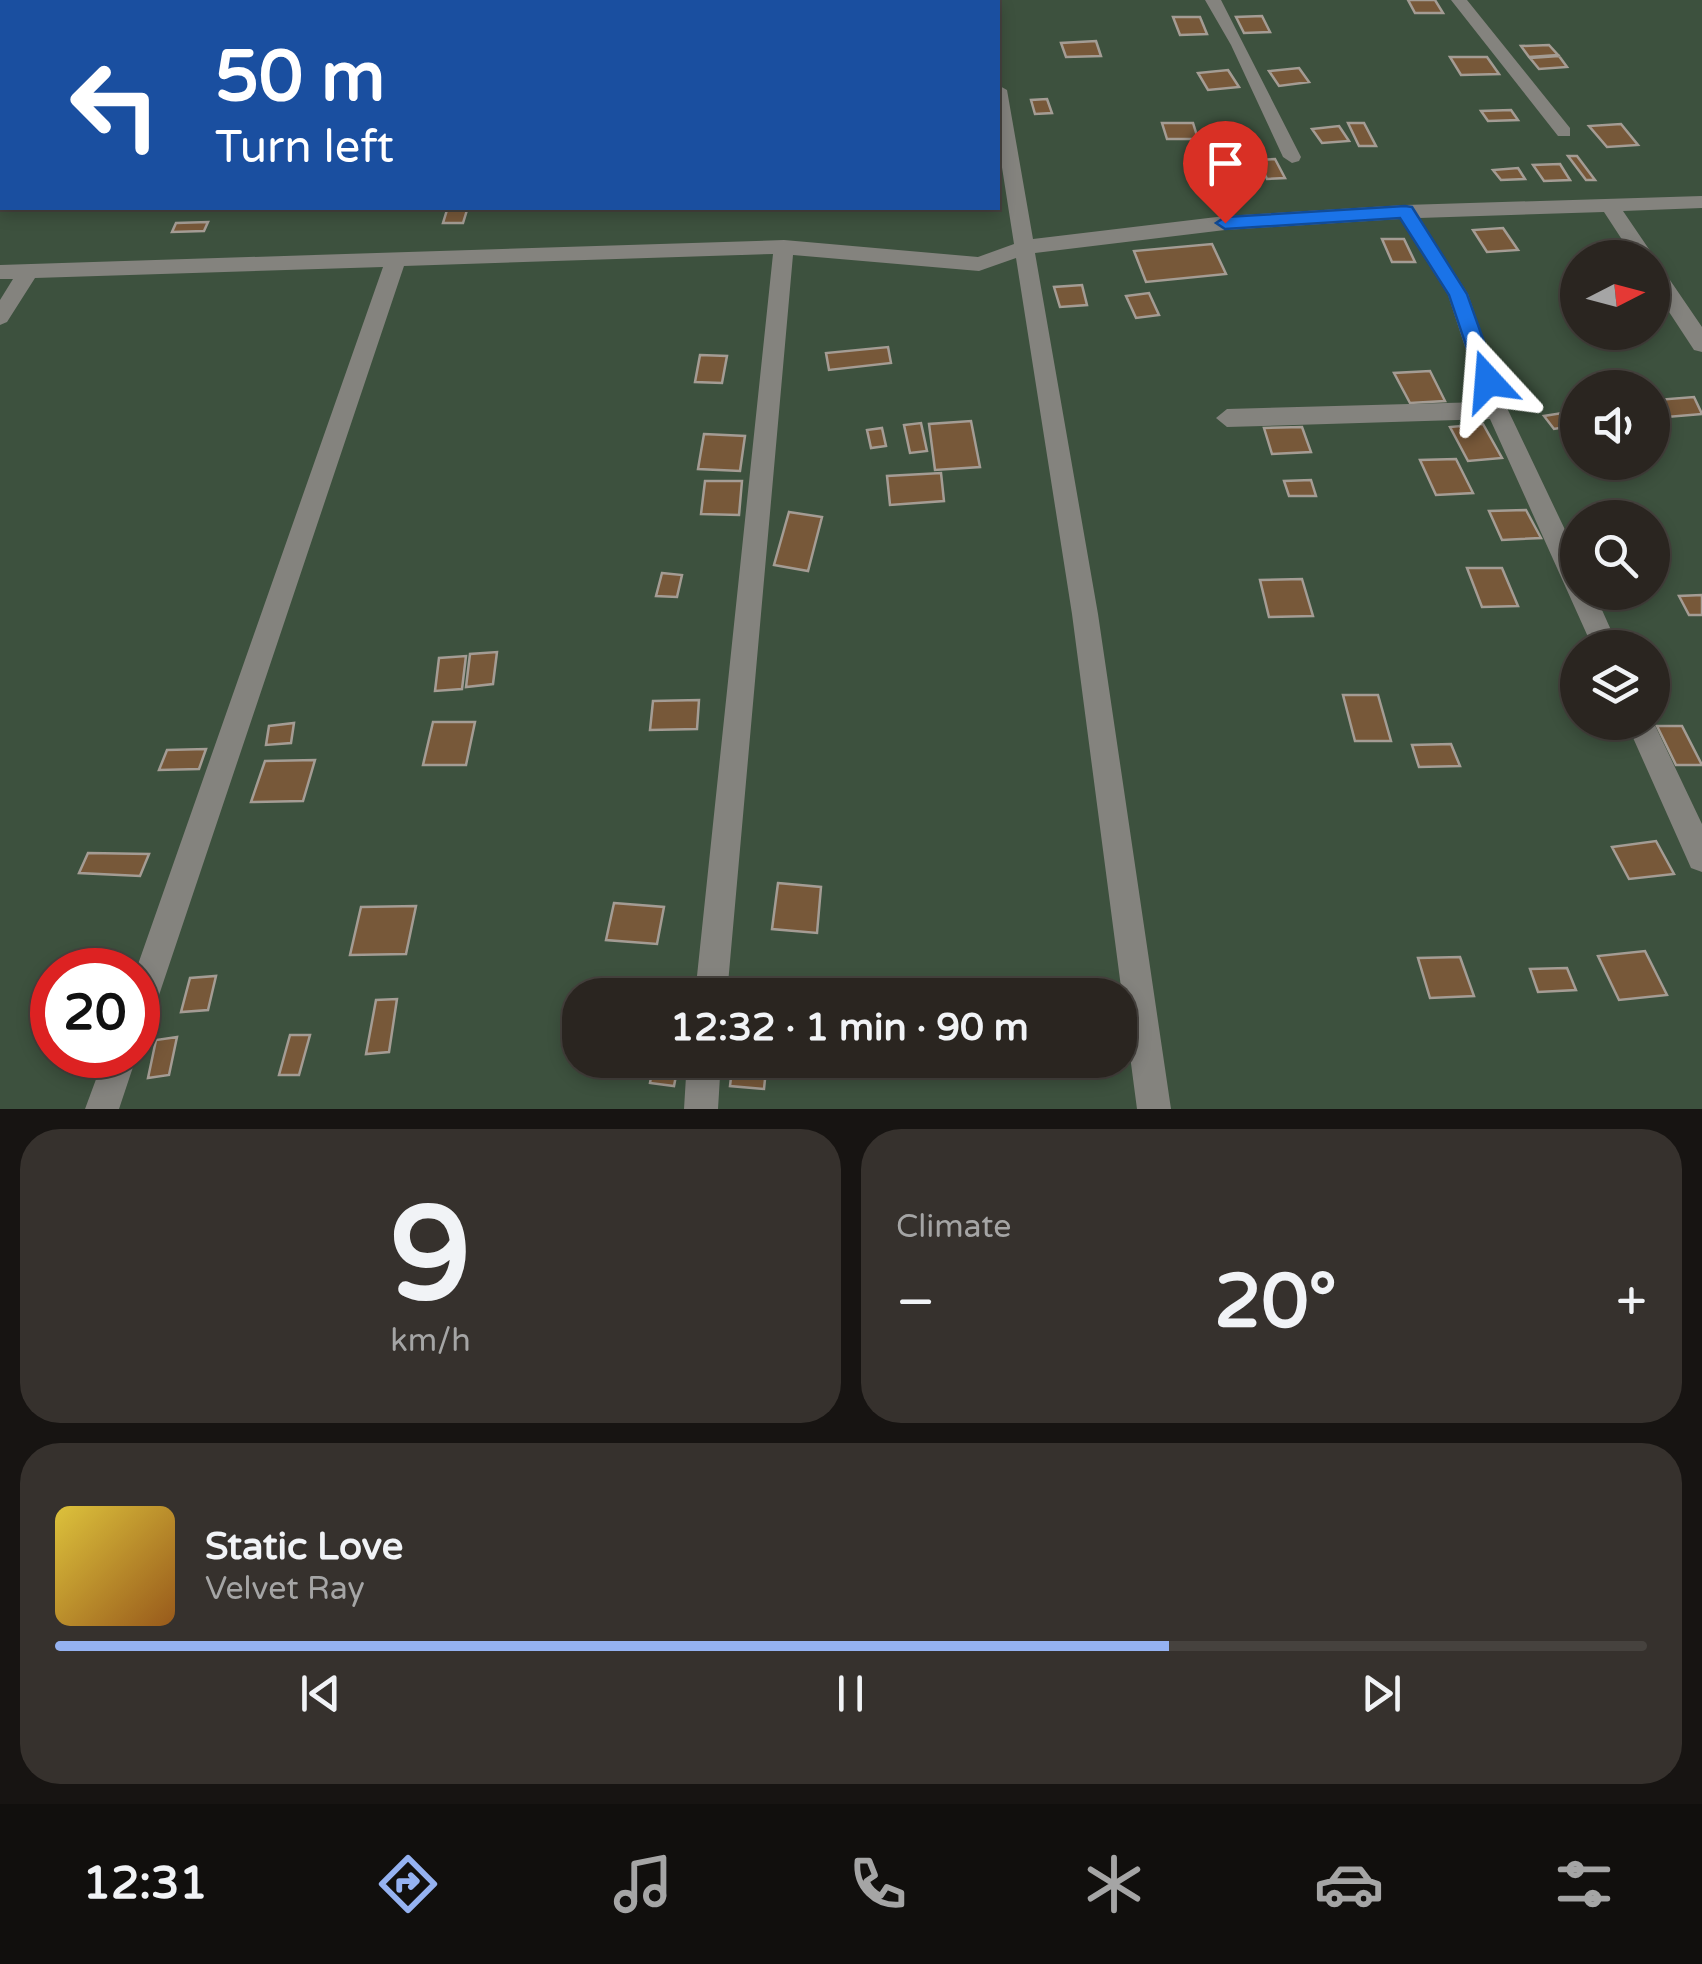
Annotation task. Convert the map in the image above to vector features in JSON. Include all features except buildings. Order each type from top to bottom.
[{"type":"street","points":[[1212,0],[1239,45],[1292,157]]},
{"type":"street","points":[[1459,0],[1564,132]]},
{"type":"street","points":[[1000,102],[1085,614],[1154,1109]]},
{"type":"street","points":[[0,272],[784,248],[979,264],[1025,247],[1225,223],[1405,212],[1702,202]]},
{"type":"street","points":[[1609,205],[1632,240]]},
{"type":"street","points":[[1405,212],[1458,294],[1497,410],[1560,546]]},
{"type":"street","points":[[713,978],[784,248]]},
{"type":"street","points":[[159,948],[396,260]]},
{"type":"street","points":[[0,317],[28,272]]},
{"type":"street","points":[[1670,297],[1702,344]]},
{"type":"street","points":[[1226,418],[1497,410]]},
{"type":"street","points":[[1648,740],[1702,856]]},
{"type":"street","points":[[102,1109],[113,1078]]},
{"type":"street","points":[[701,1109],[703,1078]]},
{"type":"green space","points":[[1000,0],[1702,0],[1702,1109],[0,1109],[0,210],[1000,210]]},
{"type":"route","points":[[1225,223],[1405,212],[1458,294],[1488,381]]}]
